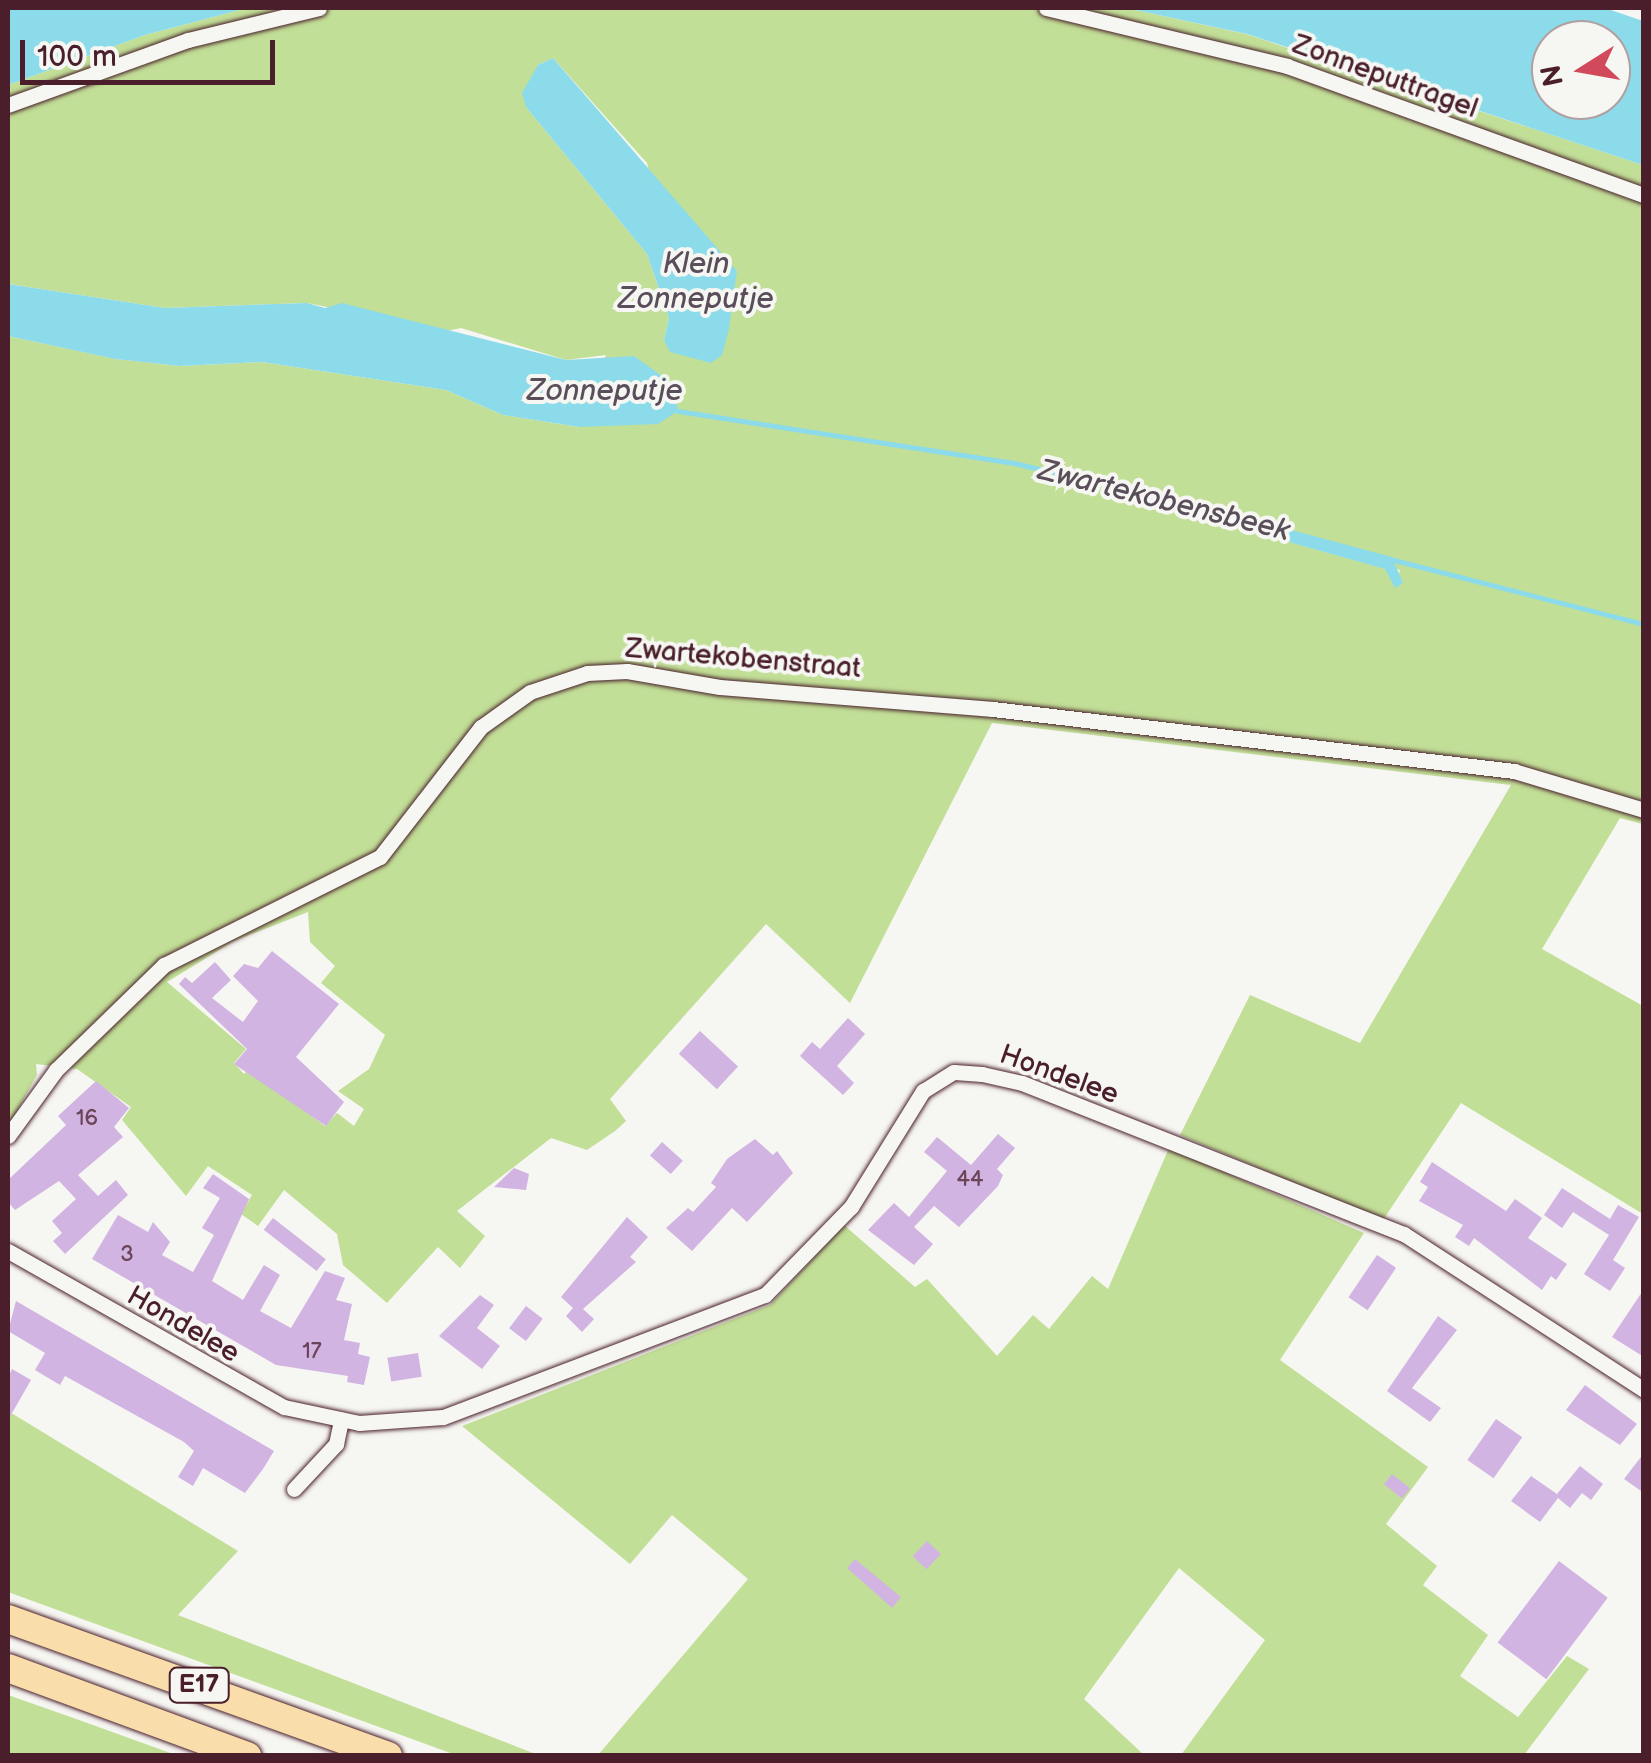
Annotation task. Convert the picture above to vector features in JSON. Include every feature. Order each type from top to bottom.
[{"type":"highway","name":"E17","points":[[8,1618],[388,1756]]},
{"type":"highway","name":"E17","points":[[8,1668],[247,1756]]},
{"type":"street","points":[[8,106],[188,40],[319,8]]},
{"type":"street","name":"Zonneputtragel","points":[[1046,8],[1286,66],[1644,195]]},
{"type":"street","name":"Zwartekobenstraat","points":[[8,1136],[56,1070],[164,964],[380,857],[481,728],[530,692],[587,673],[627,672],[720,687],[993,708],[1514,771],[1644,810]]},
{"type":"street","name":"Hondelee","points":[[8,1251],[248,1392],[342,1420],[403,1424],[483,1406],[749,1305],[845,1215],[923,1091],[954,1072],[1022,1083],[1404,1234],[1644,1390]]},
{"type":"street","points":[[294,1489],[336,1444],[342,1420]]},
{"type":"green space","points":[[247,8],[1126,8],[1246,34],[1643,165],[1643,824],[1620,818],[1542,949],[1643,1006],[1643,1214],[1461,1103],[1383,1220],[1180,1135],[1250,995],[1360,1043],[1511,785],[992,723],[850,1003],[766,924],[610,1099],[626,1121],[587,1150],[551,1138],[457,1211],[485,1236],[460,1268],[438,1247],[387,1303],[343,1265],[337,1234],[284,1190],[258,1226],[241,1214],[252,1195],[208,1166],[186,1196],[122,1120],[131,1107],[77,1069],[36,1064],[37,1075],[8,1127],[8,336],[116,359],[180,366],[262,362],[446,390],[503,415],[579,427],[606,355],[566,360],[461,328],[447,331],[307,303],[165,308],[8,284],[8,85],[145,35]],"holes":[[[553,58],[647,163],[688,354],[664,340],[669,318],[647,254],[526,107],[538,65]],[[1133,498],[1400,570],[1395,587],[1386,569]],[[308,912],[310,942],[335,966],[321,983],[385,1035],[369,1069],[338,1091],[364,1109],[354,1126],[337,1113],[325,1126],[249,1069],[244,1074],[234,1063],[246,1049],[167,982],[234,941]]]},
{"type":"green space","points":[[1169,1148],[1364,1233],[1280,1360],[1428,1467],[1386,1524],[1437,1566],[1423,1585],[1488,1635],[1460,1676],[1518,1717],[1567,1656],[1589,1669],[1524,1755],[1181,1755],[1265,1640],[1179,1568],[1084,1699],[1144,1755],[598,1755],[748,1579],[672,1515],[630,1564],[462,1426],[770,1305],[844,1225],[915,1287],[927,1279],[997,1356],[1033,1315],[1049,1329],[1092,1276],[1108,1289]]},
{"type":"green space","points":[[8,1411],[238,1551],[178,1615],[538,1755],[456,1755],[8,1592]]},
{"type":"green space","points":[[8,1695],[79,1720],[176,1755],[8,1755]]},
{"type":"water","points":[[8,8],[247,8],[145,35],[8,85]]},
{"type":"water","points":[[1126,8],[1605,8],[1643,21],[1643,165],[1247,34]]},
{"type":"water","name":"Klein Zonneputje","points":[[553,58],[737,271],[722,355],[711,363],[670,352],[664,340],[669,318],[647,254],[526,107],[522,93],[538,65]]},
{"type":"water","name":"Zonneputje","points":[[8,284],[165,308],[307,303],[325,308],[342,303],[566,360],[634,356],[673,384],[678,411],[658,424],[579,427],[503,415],[446,390],[262,362],[180,366],[115,359],[8,336]]},
{"type":"water","points":[[1134,488],[1392,557],[1403,583],[1395,588],[1385,569],[1132,498]]},
{"type":"building","points":[[272,951],[339,1004],[296,1057],[344,1102],[326,1126],[234,1064],[247,1049],[179,984],[185,977],[192,983],[215,962],[231,980],[212,998],[243,1022],[258,1001],[233,976],[244,964],[258,968]]},
{"type":"building","points":[[848,1018],[865,1034],[837,1066],[854,1083],[843,1095],[800,1056],[812,1042],[820,1049]]},
{"type":"building","points":[[700,1031],[738,1066],[717,1089],[679,1054]]},
{"type":"building","points":[[96,1081],[129,1108],[114,1127],[123,1137],[78,1175],[98,1196],[116,1180],[128,1195],[65,1254],[53,1241],[62,1233],[52,1221],[76,1199],[59,1181],[15,1210],[8,1202],[8,1180],[66,1125],[58,1116]]},
{"type":"building","points":[[998,1134],[1015,1148],[997,1169],[1003,1175],[998,1186],[959,1227],[934,1206],[914,1227],[933,1244],[914,1265],[868,1230],[894,1203],[909,1217],[947,1171],[924,1152],[937,1137],[971,1165]]},
{"type":"building","points":[[755,1139],[773,1155],[777,1151],[793,1173],[747,1222],[732,1208],[692,1251],[666,1228],[688,1208],[693,1212],[716,1187],[711,1183],[727,1159]]},
{"type":"building","points":[[662,1142],[683,1161],[671,1174],[650,1155]]},
{"type":"building","points":[[1432,1162],[1506,1211],[1515,1199],[1542,1218],[1528,1238],[1567,1264],[1556,1280],[1551,1276],[1542,1290],[1474,1238],[1469,1246],[1455,1237],[1463,1225],[1419,1201],[1428,1187],[1420,1182]]},
{"type":"building","points":[[514,1168],[529,1174],[526,1190],[494,1187]]},
{"type":"building","points":[[213,1174],[249,1199],[212,1281],[243,1300],[264,1265],[280,1275],[260,1311],[291,1328],[325,1271],[345,1278],[336,1300],[352,1304],[344,1340],[360,1343],[358,1354],[370,1357],[364,1385],[347,1382],[348,1376],[276,1365],[92,1259],[118,1215],[148,1232],[153,1222],[170,1242],[162,1255],[193,1272],[214,1235],[202,1228],[220,1198],[203,1188]]},
{"type":"building","points":[[1562,1188],[1610,1219],[1618,1205],[1639,1217],[1613,1260],[1625,1268],[1610,1291],[1584,1274],[1609,1235],[1573,1212],[1562,1228],[1544,1215]]},
{"type":"building","points":[[627,1217],[648,1237],[630,1257],[636,1262],[583,1309],[594,1319],[582,1332],[566,1316],[573,1308],[561,1297]]},
{"type":"building","points":[[273,1218],[326,1259],[317,1271],[264,1230]]},
{"type":"building","points":[[1377,1255],[1396,1268],[1368,1310],[1348,1297]]},
{"type":"building","points":[[1644,1289],[1644,1357],[1612,1337]]},
{"type":"building","points":[[480,1295],[494,1305],[477,1328],[500,1346],[482,1369],[439,1336]]},
{"type":"building","points":[[16,1301],[274,1451],[245,1493],[203,1468],[193,1486],[178,1477],[194,1451],[184,1442],[65,1376],[60,1385],[35,1370],[45,1353],[8,1331]]},
{"type":"building","points":[[526,1306],[543,1319],[526,1341],[509,1328]]},
{"type":"building","points":[[1438,1316],[1457,1330],[1412,1388],[1441,1408],[1430,1422],[1387,1391]]},
{"type":"building","points":[[418,1353],[422,1377],[391,1382],[387,1358]]},
{"type":"building","points":[[12,1369],[31,1380],[8,1420],[8,1377]]},
{"type":"building","points":[[1585,1385],[1637,1424],[1620,1445],[1566,1410]]},
{"type":"building","points":[[1496,1419],[1522,1437],[1494,1478],[1467,1460]]},
{"type":"building","points":[[1644,1453],[1644,1493],[1624,1479]]},
{"type":"building","points":[[1580,1466],[1603,1484],[1591,1500],[1582,1493],[1570,1508],[1558,1498],[1540,1522],[1511,1501],[1531,1476],[1557,1494]]},
{"type":"building","points":[[1392,1474],[1410,1488],[1402,1498],[1384,1484]]},
{"type":"building","points":[[927,1541],[941,1554],[927,1569],[913,1556]]},
{"type":"building","points":[[855,1559],[901,1597],[892,1608],[847,1568]]},
{"type":"building","points":[[1559,1561],[1608,1598],[1546,1679],[1498,1642]]},
{"type":"waterway","name":"Zwartekobensbeek","points":[[678,411],[1014,463],[1138,492]]},
{"type":"waterway","name":"Zwartekobensbeek","points":[[1390,559],[1644,624]]}]
